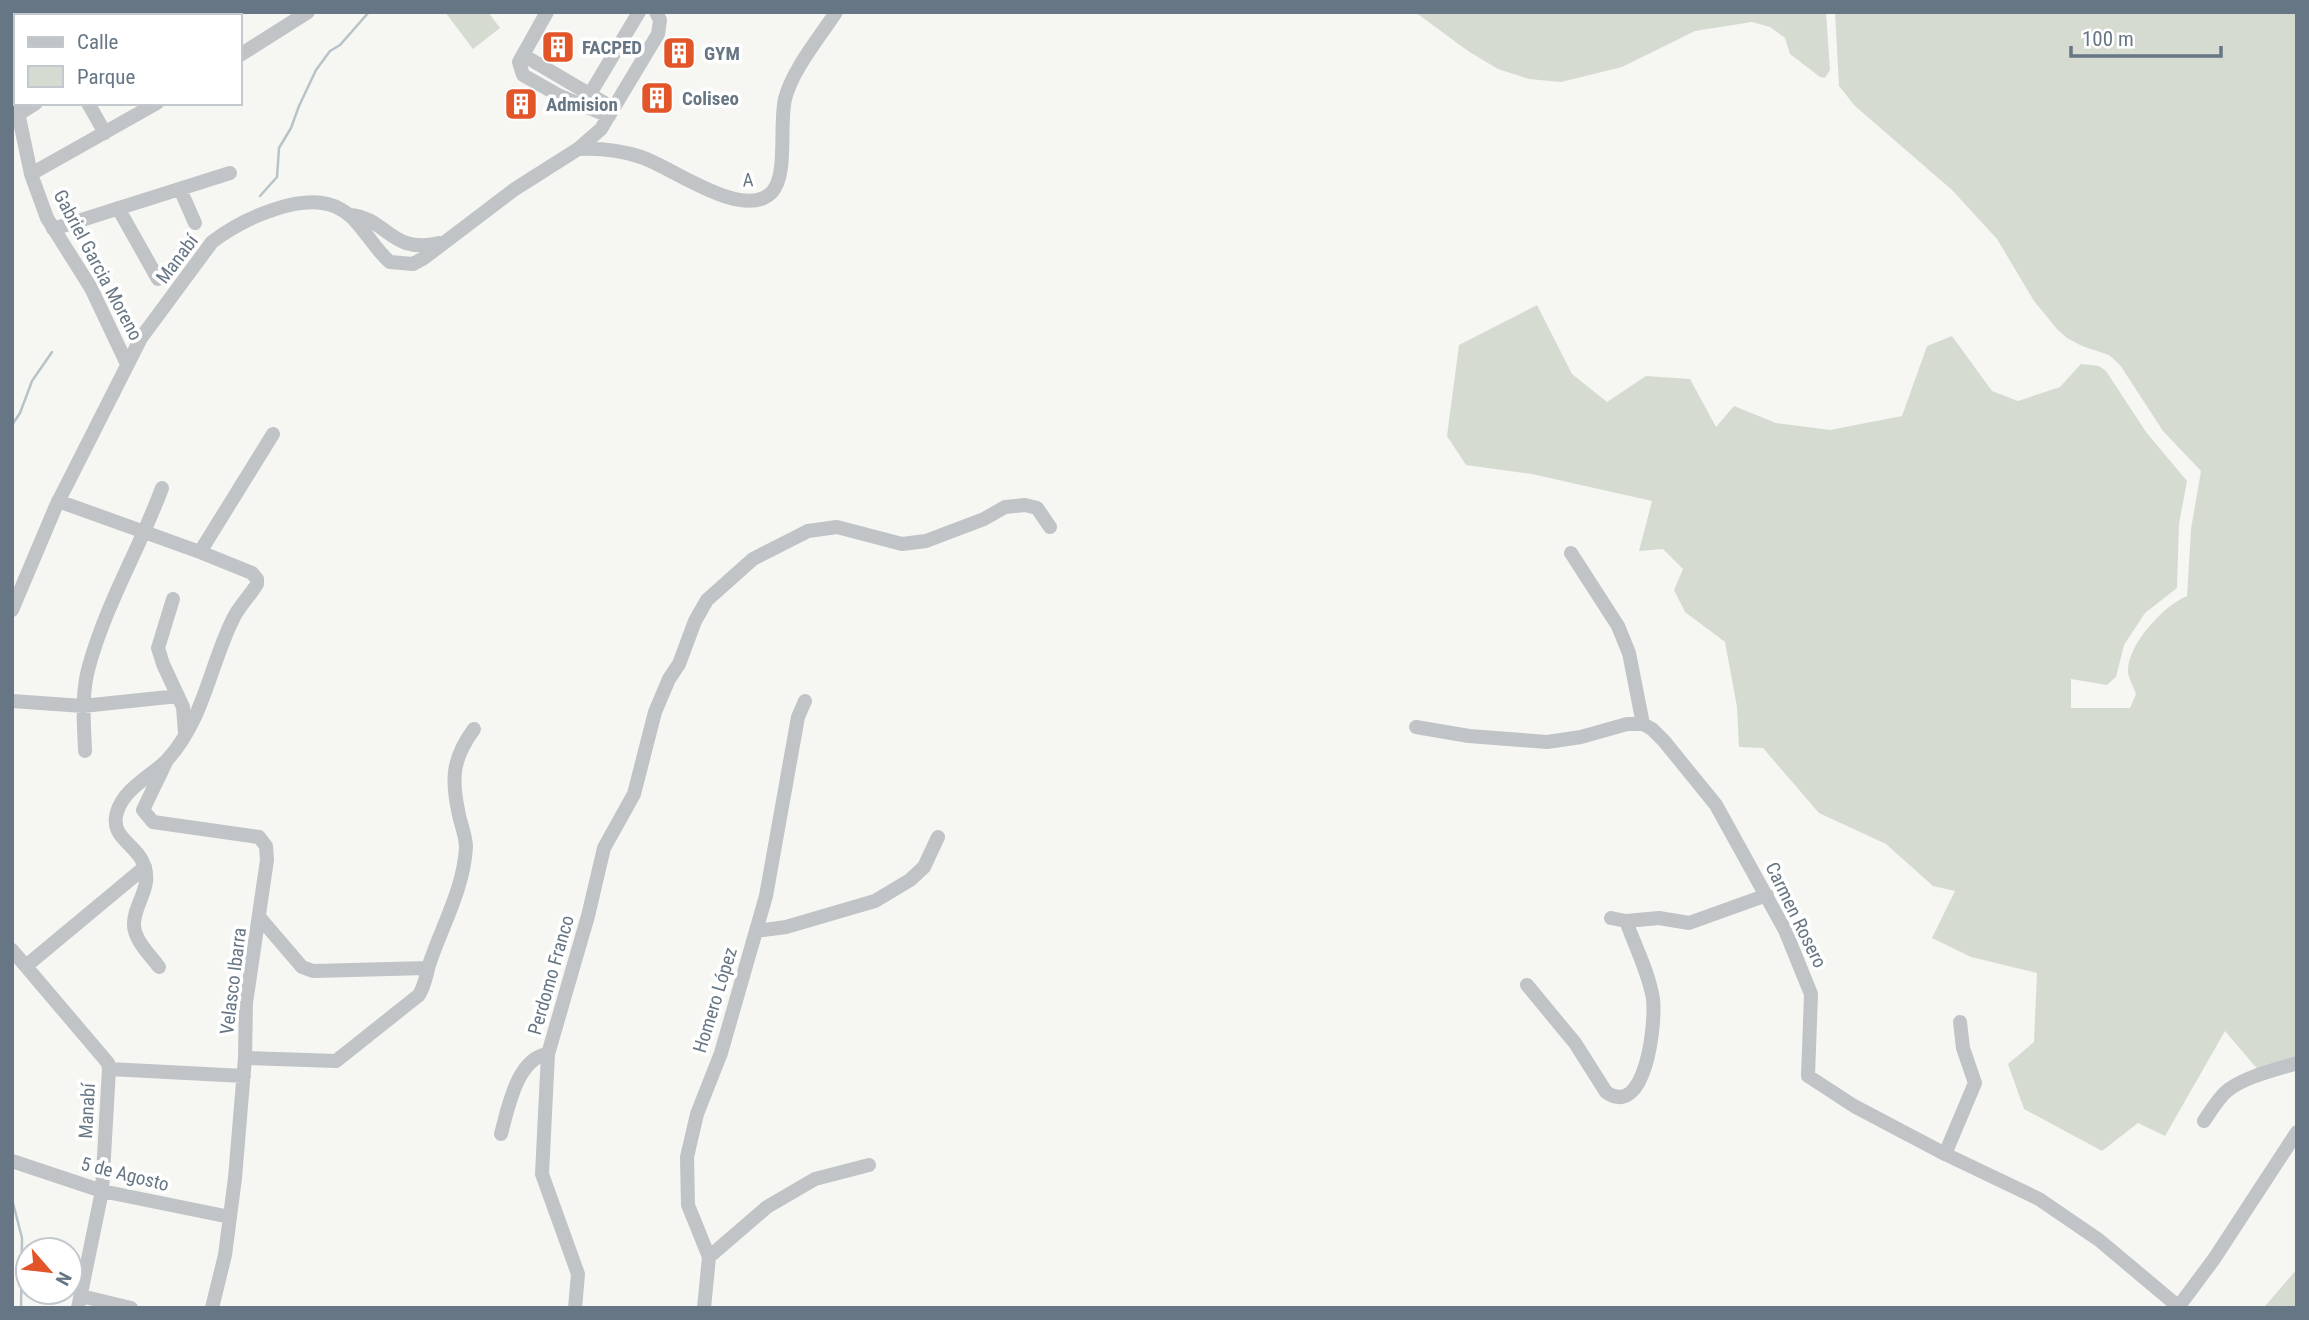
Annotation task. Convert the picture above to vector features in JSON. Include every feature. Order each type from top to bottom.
[{"type":"street","points":[[242,54],[308,12]]},
{"type":"street","points":[[547,12],[519,62],[523,75],[560,96],[611,112]]},
{"type":"street","points":[[590,94],[639,12]]},
{"type":"street","points":[[349,215],[382,256],[390,261],[413,264],[424,258],[515,189],[578,149],[601,129],[658,34],[660,20],[656,12]]},
{"type":"street","name":"A","points":[[578,149],[598,148],[642,157],[725,198],[741,201],[762,200],[776,188],[782,172],[784,104],[789,88],[836,12]]},
{"type":"street","points":[[523,55],[590,94],[611,112]]},
{"type":"street","points":[[560,96],[570,83]]},
{"type":"street","points":[[89,105],[104,134]]},
{"type":"street","points":[[31,174],[154,105]]},
{"type":"street","name":"Gabriel Garcia Moreno","points":[[16,107],[31,174],[47,218],[91,288],[127,363]]},
{"type":"street","points":[[53,229],[230,173]]},
{"type":"street","points":[[180,189],[195,223]]},
{"type":"street","name":"Manabí","points":[[12,610],[58,501],[127,363],[141,338],[212,242],[227,231],[303,201],[327,204],[349,215],[370,220],[394,238],[414,246],[424,247],[447,241]]},
{"type":"street","points":[[118,208],[158,279]]},
{"type":"street","points":[[200,552],[273,434]]},
{"type":"street","points":[[85,751],[83,706],[88,668],[110,608],[146,532],[162,488]]},
{"type":"street","points":[[58,501],[200,552],[252,573],[257,579],[257,584],[233,618],[208,687],[185,735],[167,760],[144,778],[123,800],[116,817],[118,834],[141,856],[145,867],[146,889],[134,926],[138,938],[159,967]]},
{"type":"street","name":"Perdomo Franco","points":[[575,1308],[578,1274],[542,1174],[548,1054],[588,916],[604,848],[634,794],[655,712],[707,600],[753,559],[808,531],[829,526],[902,544],[926,541],[984,519],[1005,507],[1026,505],[1037,508],[1050,527]]},
{"type":"street","points":[[1416,727],[1469,736],[1547,742],[1581,737],[1627,724],[1643,724],[1629,653],[1618,626],[1571,553]]},
{"type":"street","points":[[173,599],[158,649],[183,707],[185,735]]},
{"type":"street","points":[[12,701],[83,706],[178,696]]},
{"type":"street","name":"Homero López","points":[[704,1308],[709,1257],[688,1205],[687,1157],[697,1114],[721,1053],[766,896],[798,717],[806,701]]},
{"type":"street","name":"Carmen Rosero","points":[[1643,724],[1664,741],[1716,805],[1768,895],[1811,994],[1808,1076],[1854,1106],[2039,1199],[2092,1235],[2180,1307]]},
{"type":"street","points":[[245,1058],[332,1062],[340,1060],[419,995],[425,985],[428,968],[460,877],[466,845],[457,803],[455,766],[461,747],[474,729]]},
{"type":"street","name":"Velasco Ibarra","points":[[167,760],[143,810],[153,822],[259,837],[266,846],[267,860],[260,918],[246,1003],[244,1076],[230,1217],[225,1255],[212,1308]]},
{"type":"street","points":[[756,931],[786,927],[875,901],[910,880],[924,867],[938,837]]},
{"type":"street","points":[[26,966],[145,867]]},
{"type":"street","points":[[1611,918],[1654,918],[1689,923],[1768,895]]},
{"type":"street","points":[[260,918],[302,967],[313,971],[428,968]]},
{"type":"street","points":[[1527,985],[1575,1043],[1606,1092],[1613,1097],[1622,1098],[1630,1094],[1642,1077],[1653,1009],[1651,991],[1626,920]]},
{"type":"street","name":"Manabí","points":[[12,950],[108,1063],[102,1191],[84,1282]]},
{"type":"street","points":[[1945,1154],[1975,1083],[1963,1048],[1960,1022]]},
{"type":"street","points":[[501,1134],[524,1067],[538,1055],[548,1054]]},
{"type":"street","points":[[2204,1121],[2228,1090],[2297,1063]]},
{"type":"street","points":[[109,1069],[244,1076]]},
{"type":"street","points":[[2180,1307],[2297,1132]]},
{"type":"street","name":"5 de Agosto","points":[[12,1161],[102,1191],[230,1217]]},
{"type":"street","points":[[709,1257],[767,1207],[816,1179],[869,1165]]},
{"type":"street","points":[[84,1302],[131,1308]]},
{"type":"green space","points":[[445,12],[488,12],[500,28],[473,49]]},
{"type":"green space","points":[[1415,12],[1826,12],[1830,70],[1825,78],[1820,77],[1790,54],[1785,38],[1770,27],[1752,22],[1695,31],[1622,67],[1561,82],[1529,79],[1498,69],[1468,51]]},
{"type":"green space","points":[[1835,12],[2297,12],[2297,1059],[2260,1072],[2225,1031],[2165,1136],[2138,1123],[2102,1151],[2024,1109],[2008,1064],[2034,1042],[2037,973],[1971,957],[1932,938],[1955,891],[1933,886],[1886,844],[1819,813],[1763,748],[1739,747],[1737,707],[1725,642],[1685,612],[1674,590],[1683,569],[1663,549],[1639,551],[1652,501],[1532,474],[1466,465],[1447,436],[1459,345],[1537,305],[1572,374],[1607,402],[1646,376],[1690,379],[1716,427],[1734,406],[1776,423],[1830,430],[1902,416],[1927,346],[1952,336],[1992,391],[2018,401],[2060,387],[2081,364],[2099,366],[2106,371],[2146,432],[2187,481],[2179,524],[2177,588],[2145,613],[2124,645],[2116,677],[2107,685],[2071,679],[2071,708],[2130,708],[2136,694],[2128,673],[2133,651],[2158,617],[2187,596],[2191,529],[2201,471],[2163,431],[2120,365],[2109,355],[2082,346],[2057,329],[2034,301],[1997,239],[1952,190],[1855,106],[1839,86]]},
{"type":"green space","points":[[2297,1269],[2297,1308],[2262,1308],[2266,1305]]},
{"type":"waterway","points":[[260,196],[277,177],[279,148],[291,128],[316,70],[330,51],[340,45],[369,12]]},
{"type":"waterway","points":[[12,425],[20,413],[32,381],[52,352]]},
{"type":"waterway","points":[[12,1199],[22,1238],[21,1308]]},
{"type":"place","name":"FACPED","points":[[558,47]]},
{"type":"place","name":"GYM","points":[[679,53]]},
{"type":"place","name":"Coliseo","points":[[657,98]]},
{"type":"place","name":"Admision","points":[[521,104]]}]
